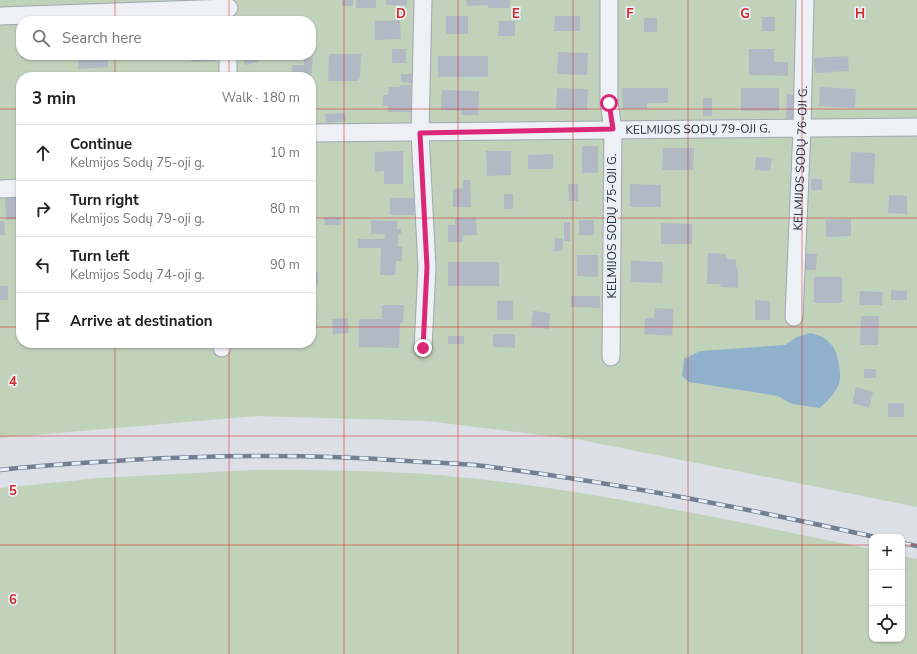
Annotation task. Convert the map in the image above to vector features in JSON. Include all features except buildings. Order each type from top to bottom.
[{"type":"street","points":[[423,0],[420,133],[427,267],[423,348]]},
{"type":"street","name":"KELMIJOS SODŲ 75-OJI G.","points":[[609,0],[609,103],[613,129],[611,357]]},
{"type":"street","name":"KELMIJOS SODŲ 76-OJI G.","points":[[794,317],[802,128],[805,0]]},
{"type":"street","points":[[0,16],[229,10]]},
{"type":"street","points":[[228,60],[228,72]]},
{"type":"street","name":"KELMIJOS SODŲ 79-OJI G.","points":[[316,133],[420,133],[613,129],[917,128]]},
{"type":"street","points":[[0,189],[16,188]]},
{"type":"green space","points":[[0,0],[917,0],[917,507],[581,440],[427,421],[257,416],[0,438]]},
{"type":"green space","points":[[252,470],[322,470],[438,475],[602,496],[869,548],[869,642],[905,642],[905,557],[917,559],[917,654],[0,654],[0,488],[99,478]]},
{"type":"water","points":[[810,333],[822,337],[830,343],[838,358],[840,370],[838,387],[820,408],[792,404],[778,396],[689,382],[682,376],[684,359],[700,351],[785,345],[797,337]]},
{"type":"railway","points":[[0,470],[48,465],[128,460],[233,456],[337,457],[470,465],[539,473],[636,489],[780,516],[869,536]]},
{"type":"railway","points":[[905,544],[917,546]]},
{"type":"route","points":[[423,348],[427,267],[420,133],[613,129],[609,103]]}]
